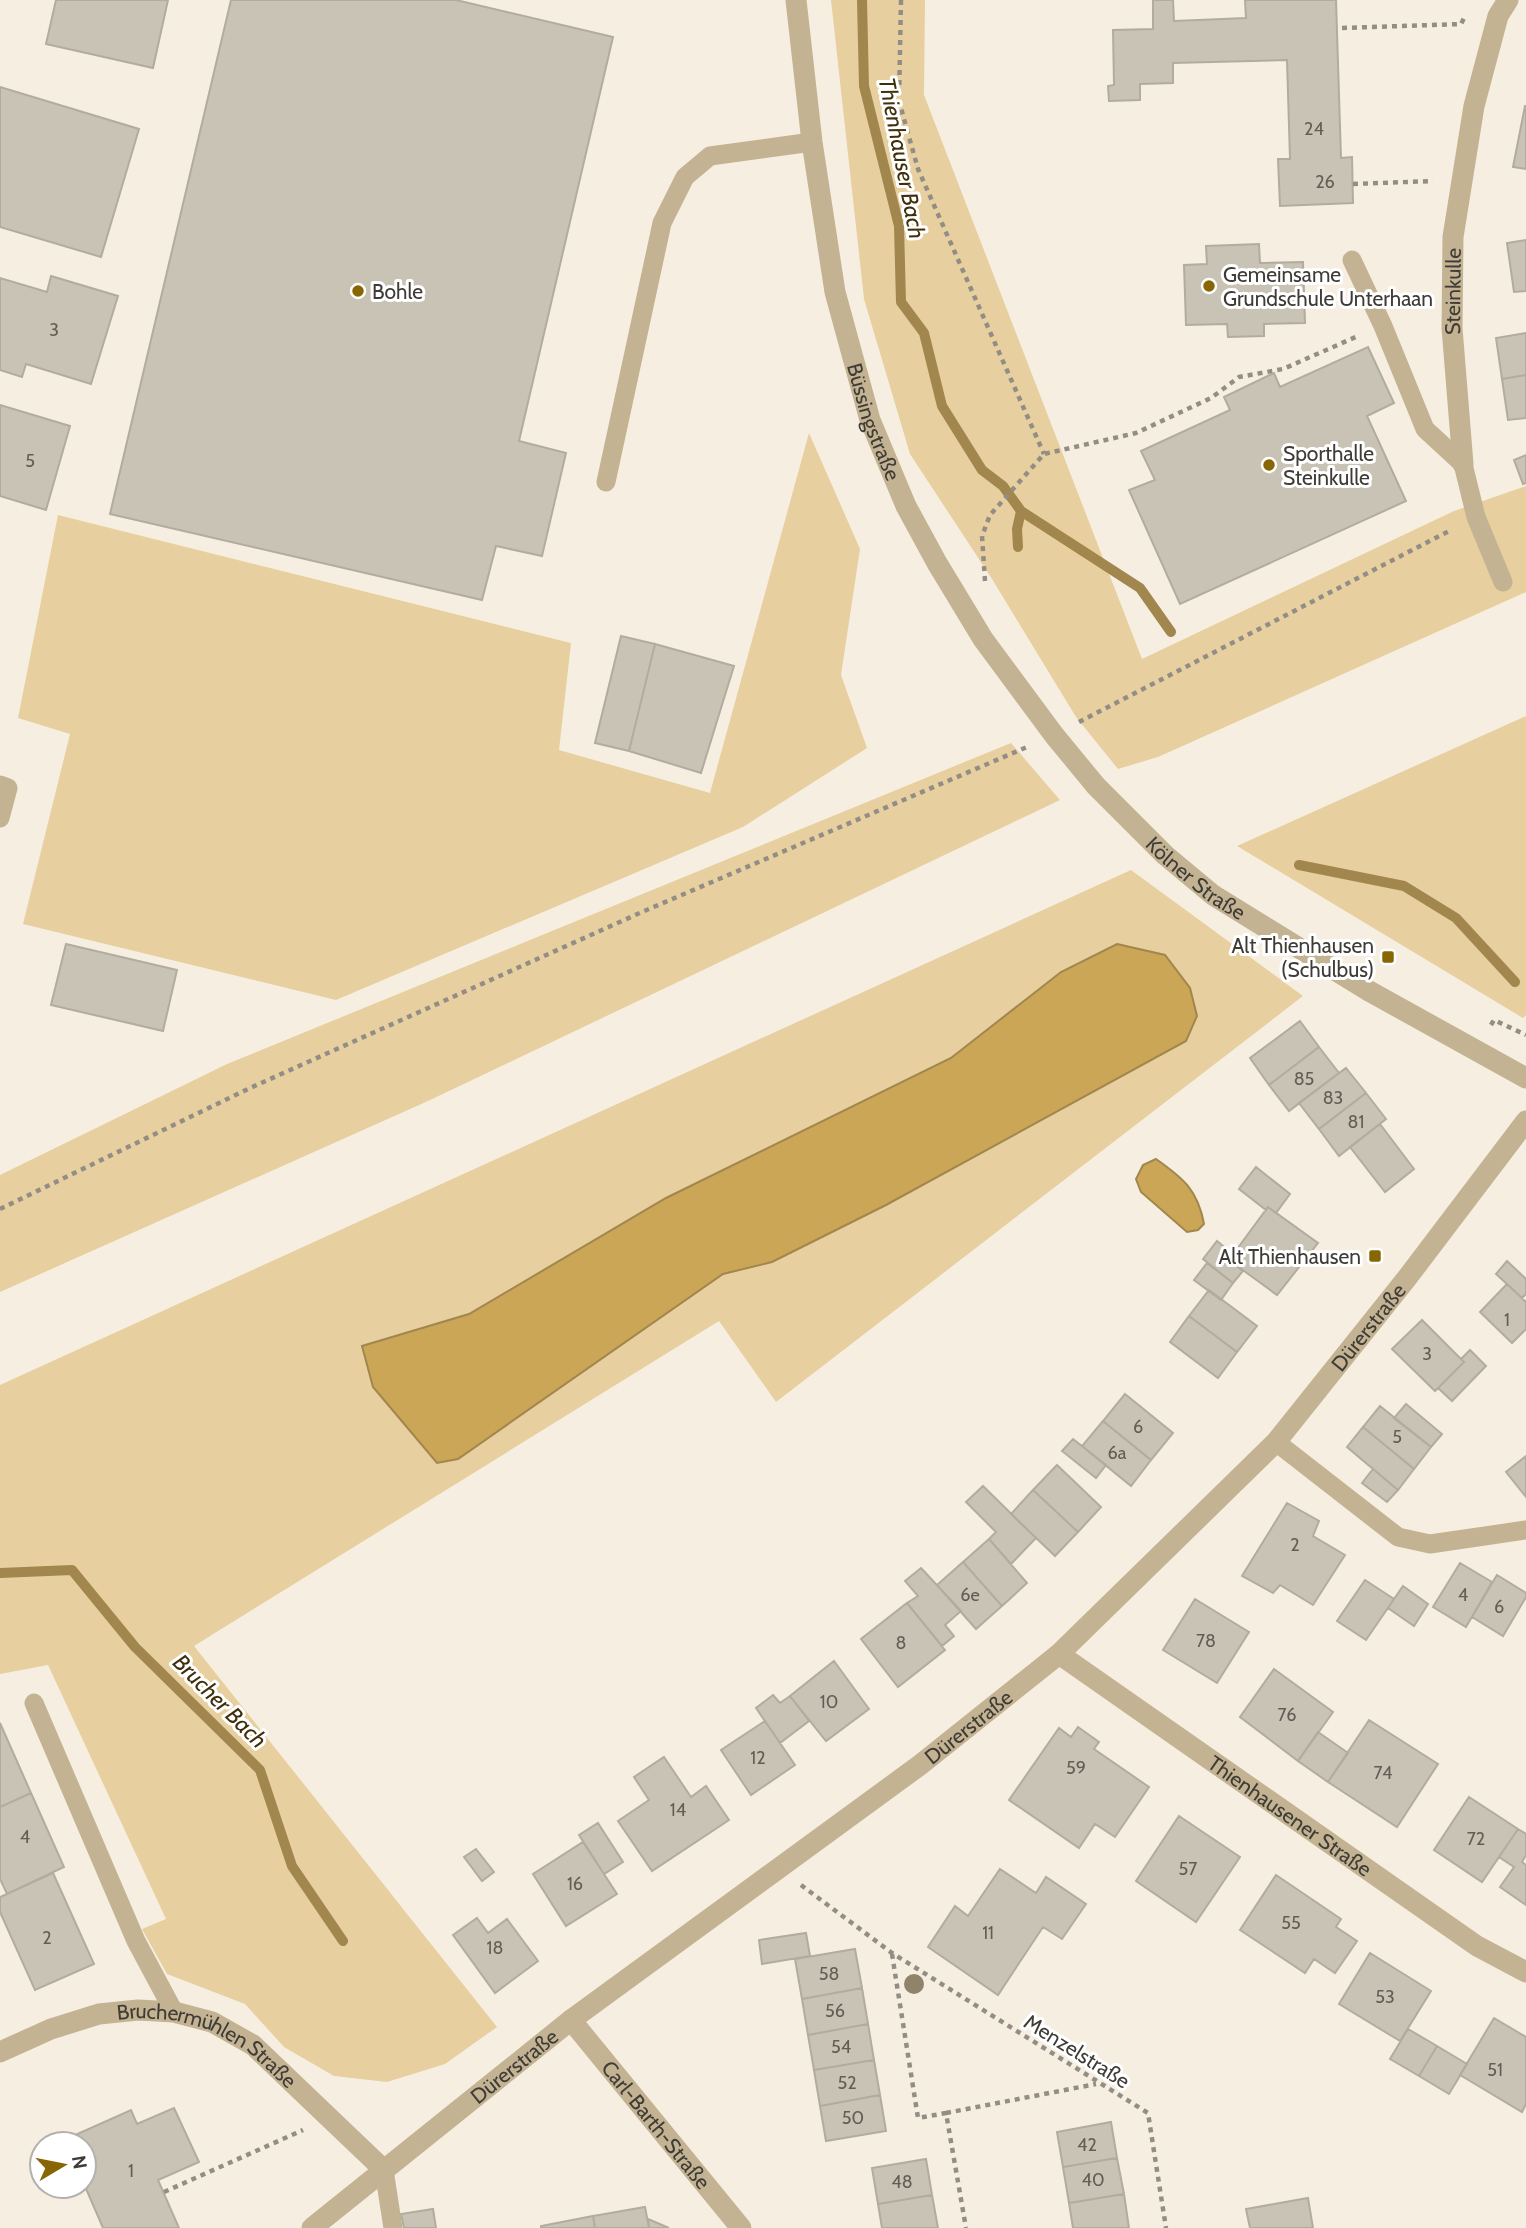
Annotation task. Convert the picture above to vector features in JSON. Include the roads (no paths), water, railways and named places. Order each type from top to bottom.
[{"type":"street","name":"Büssingstraße","points":[[796,0],[812,142],[835,292],[870,419],[906,506],[937,564],[983,639],[1054,735],[1096,786]]},
{"type":"street","name":"Steinkulle","points":[[1463,464],[1452,328],[1453,237],[1474,106],[1498,16],[1508,0]]},
{"type":"street","name":"Kölner Straße","points":[[1096,786],[1165,855],[1213,895],[1369,991],[1526,1078]]},
{"type":"street","name":"Dürerstraße","points":[[312,2228],[571,2020],[920,1765],[1059,1654],[1276,1442],[1407,1278],[1526,1121]]},
{"type":"street","name":"Thienhausener Straße","points":[[1059,1654],[1477,1946],[1526,1972]]},
{"type":"street","name":"Bruchermühlen Straße","points":[[0,2052],[51,2029],[99,2014],[138,2010],[174,2012],[212,2022],[253,2045],[384,2170]]},
{"type":"street","name":"Carl-Barth-Straße","points":[[571,2020],[741,2228]]},
{"type":"lane","points":[[606,482],[662,223],[685,177],[710,156],[812,142]]},
{"type":"lane","points":[[1352,260],[1383,326],[1425,429],[1463,464]]},
{"type":"lane","name":"Steinkulle","points":[[1463,464],[1476,517],[1503,582]]},
{"type":"lane","points":[[0,785],[8,788],[0,818]]},
{"type":"lane","points":[[1276,1442],[1398,1536],[1430,1544],[1526,1530]]},
{"type":"lane","points":[[34,1703],[136,1941],[174,2012]]},
{"type":"lane","points":[[384,2170],[393,2228]]},
{"type":"waterway","name":"Thienhauser Bach","points":[[862,0],[864,86],[899,226],[901,302],[924,333],[942,406],[982,470],[1003,486],[1021,511],[1140,588],[1171,632]]},
{"type":"waterway","points":[[1018,547],[1017,529],[1021,511]]},
{"type":"waterway","name":"Thienhauser Bach","points":[[1299,865],[1404,886],[1456,918],[1515,982]]},
{"type":"waterway","name":"Brucher Bach","points":[[0,1573],[72,1570],[135,1647],[260,1770],[292,1866],[343,1941]]},
{"type":"place","name":"Gemeinsame Grundschule Unterhaan","points":[[1209,286]]},
{"type":"place","name":"Bohle","points":[[358,291]]},
{"type":"place","name":"Sporthalle Steinkulle","points":[[1269,465]]},
{"type":"place","name":"Alt Thienhausen (Schulbus)","points":[[1388,957]]},
{"type":"place","name":"Alt Thienhausen","points":[[1375,1256]]}]
